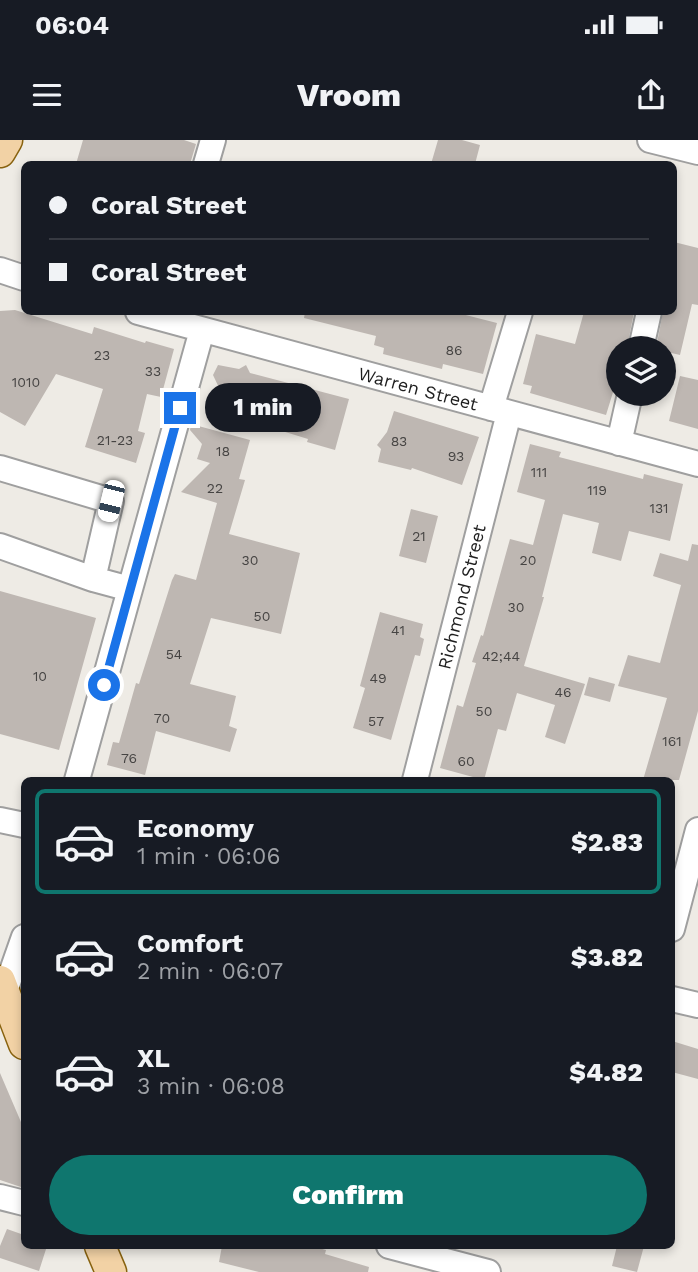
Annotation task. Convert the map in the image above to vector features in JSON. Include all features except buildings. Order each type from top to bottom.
[{"type":"main road","points":[[0,152],[7,140]]},
{"type":"main road","points":[[2,986],[21,1036]]},
{"type":"main road","points":[[101,1249],[111,1272]]},
{"type":"street","points":[[207,161],[213,140]]},
{"type":"street","points":[[650,140],[698,152]]},
{"type":"street","points":[[0,271],[21,277]]},
{"type":"street","name":"Richmond Street","points":[[416,777],[500,411],[519,315]]},
{"type":"street","points":[[644,336],[648,315]]},
{"type":"street","name":"Warren Street","points":[[169,316],[202,330],[698,464]]},
{"type":"street","points":[[79,777],[202,330]]},
{"type":"street","points":[[619,443],[627,406]]},
{"type":"street","points":[[0,468],[111,501],[93,579]]},
{"type":"street","points":[[0,546],[93,579],[130,589]]},
{"type":"street","points":[[0,820],[21,824]]},
{"type":"street","points":[[675,918],[698,830]]},
{"type":"street","points":[[2,986],[21,944]]},
{"type":"street","points":[[675,1000],[698,1005]]},
{"type":"street","points":[[0,1197],[21,1202]]},
{"type":"street","points":[[400,1249],[488,1272]]},
{"type":"route","points":[[104,685],[180,408]]}]
